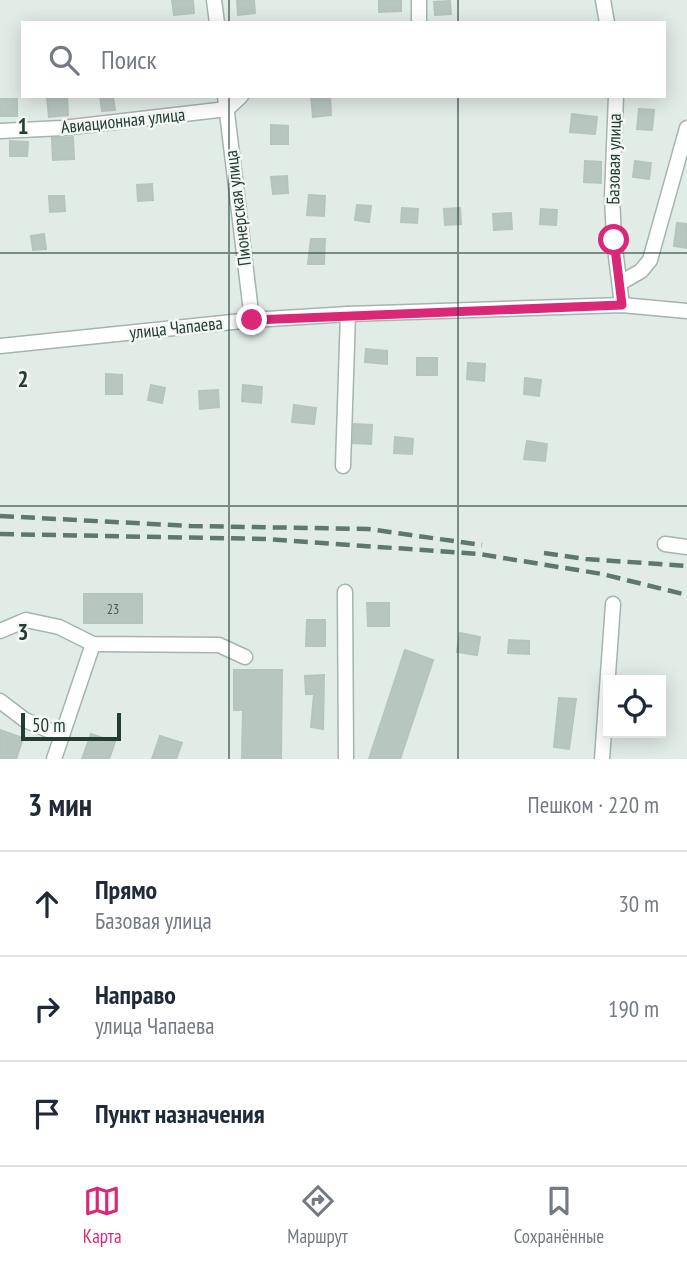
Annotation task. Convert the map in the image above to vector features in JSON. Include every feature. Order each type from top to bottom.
[{"type":"street","points":[[214,0],[216,21]]},
{"type":"street","points":[[419,0],[419,21]]},
{"type":"street","points":[[603,0],[607,21]]},
{"type":"street","name":"Базовая улица","points":[[616,98],[612,196],[622,305]]},
{"type":"street","name":"Авиационная улица","points":[[0,131],[64,128],[226,103]]},
{"type":"street","name":"Пионерская улица","points":[[226,103],[252,320]]},
{"type":"street","points":[[620,283],[641,271],[650,260],[687,128]]},
{"type":"street","name":"улица Чапаева","points":[[0,346],[252,320],[348,314],[622,305],[687,311]]},
{"type":"street","points":[[343,466],[348,314]]},
{"type":"street","points":[[665,544],[687,547]]},
{"type":"street","points":[[345,592],[346,759]]},
{"type":"street","points":[[601,759],[613,604]]},
{"type":"street","points":[[0,631],[26,620],[59,627],[93,644],[219,645],[245,657]]},
{"type":"street","points":[[54,759],[93,644]]},
{"type":"street","points":[[0,701],[25,720],[62,737]]},
{"type":"building","points":[[172,0],[193,0],[194,13],[174,15]]},
{"type":"building","points":[[237,0],[254,0],[255,13],[238,15]]},
{"type":"building","points":[[379,0],[401,0],[401,11],[379,12]]},
{"type":"building","points":[[450,1],[451,14],[435,15],[434,2]]},
{"type":"building","points":[[47,98],[67,98],[68,115],[49,117]]},
{"type":"building","points":[[100,98],[113,98],[115,110],[102,111]]},
{"type":"building","points":[[311,98],[330,98],[331,115],[313,117]]},
{"type":"building","points":[[0,99],[17,99],[17,116],[0,116]]},
{"type":"building","points":[[639,109],[654,110],[652,130],[637,129]]},
{"type":"building","points":[[572,114],[597,117],[595,134],[570,132]]},
{"type":"building","points":[[271,125],[288,126],[288,144],[271,144]]},
{"type":"building","points":[[73,137],[74,159],[53,160],[52,138]]},
{"type":"building","points":[[10,141],[28,142],[27,156],[10,156]]},
{"type":"building","points":[[585,161],[601,162],[601,183],[584,182]]},
{"type":"building","points":[[635,161],[651,163],[649,179],[633,177]]},
{"type":"building","points":[[287,176],[288,193],[273,194],[271,177]]},
{"type":"building","points":[[152,184],[153,200],[138,201],[137,185]]},
{"type":"building","points":[[309,195],[325,196],[324,216],[307,215]]},
{"type":"building","points":[[49,196],[64,196],[65,211],[50,212]]},
{"type":"building","points":[[357,205],[371,206],[369,222],[355,220]]},
{"type":"building","points":[[402,208],[418,209],[417,223],[401,222]]},
{"type":"building","points":[[460,208],[461,224],[445,225],[444,209]]},
{"type":"building","points":[[541,209],[557,210],[556,225],[540,224]]},
{"type":"building","points":[[511,213],[512,229],[494,230],[493,214]]},
{"type":"building","points":[[677,223],[687,224],[687,248],[674,246]]},
{"type":"building","points":[[44,234],[46,249],[33,250],[31,236]]},
{"type":"building","points":[[311,239],[325,239],[324,264],[308,264]]},
{"type":"building","points":[[366,349],[387,351],[387,364],[365,362]]},
{"type":"building","points":[[417,358],[437,358],[437,375],[417,375]]},
{"type":"building","points":[[468,363],[485,364],[484,381],[467,379]]},
{"type":"building","points":[[106,374],[122,375],[122,394],[106,394]]},
{"type":"building","points":[[525,378],[541,380],[539,396],[524,394]]},
{"type":"building","points":[[151,385],[165,388],[162,403],[148,400]]},
{"type":"building","points":[[243,385],[262,387],[261,403],[242,401]]},
{"type":"building","points":[[218,390],[219,407],[200,409],[199,391]]},
{"type":"building","points":[[294,405],[316,408],[314,424],[292,422]]},
{"type":"building","points":[[354,424],[372,425],[371,444],[353,443]]},
{"type":"building","points":[[395,437],[413,439],[412,454],[394,453]]},
{"type":"building","points":[[527,441],[547,444],[545,461],[524,459]]},
{"type":"building","points":[[84,594],[142,594],[142,623],[84,623]]},
{"type":"building","points":[[367,603],[389,603],[389,626],[368,626]]},
{"type":"building","points":[[307,620],[325,620],[325,646],[306,646]]},
{"type":"building","points":[[460,633],[480,637],[477,655],[457,652]]},
{"type":"building","points":[[509,640],[529,641],[529,654],[508,653]]},
{"type":"building","points":[[405,650],[433,660],[400,759],[369,759]]},
{"type":"building","points":[[234,670],[282,670],[281,759],[242,759],[243,710],[234,710]]},
{"type":"building","points":[[324,675],[323,729],[311,727],[314,694],[306,694],[305,676]]},
{"type":"building","points":[[559,698],[576,699],[569,749],[554,747]]},
{"type":"building","points":[[0,730],[23,738],[16,759],[0,759]]},
{"type":"building","points":[[91,734],[115,742],[109,759],[82,759]]},
{"type":"building","points":[[160,736],[182,743],[176,759],[152,759]]},
{"type":"railway","points":[[0,516],[191,526],[368,529],[482,545]]},
{"type":"railway","points":[[0,534],[265,539],[479,554],[602,574],[687,595]]},
{"type":"railway","points":[[544,553],[586,559],[687,566]]},
{"type":"route","points":[[252,320],[348,314],[622,305],[614,240]]}]
